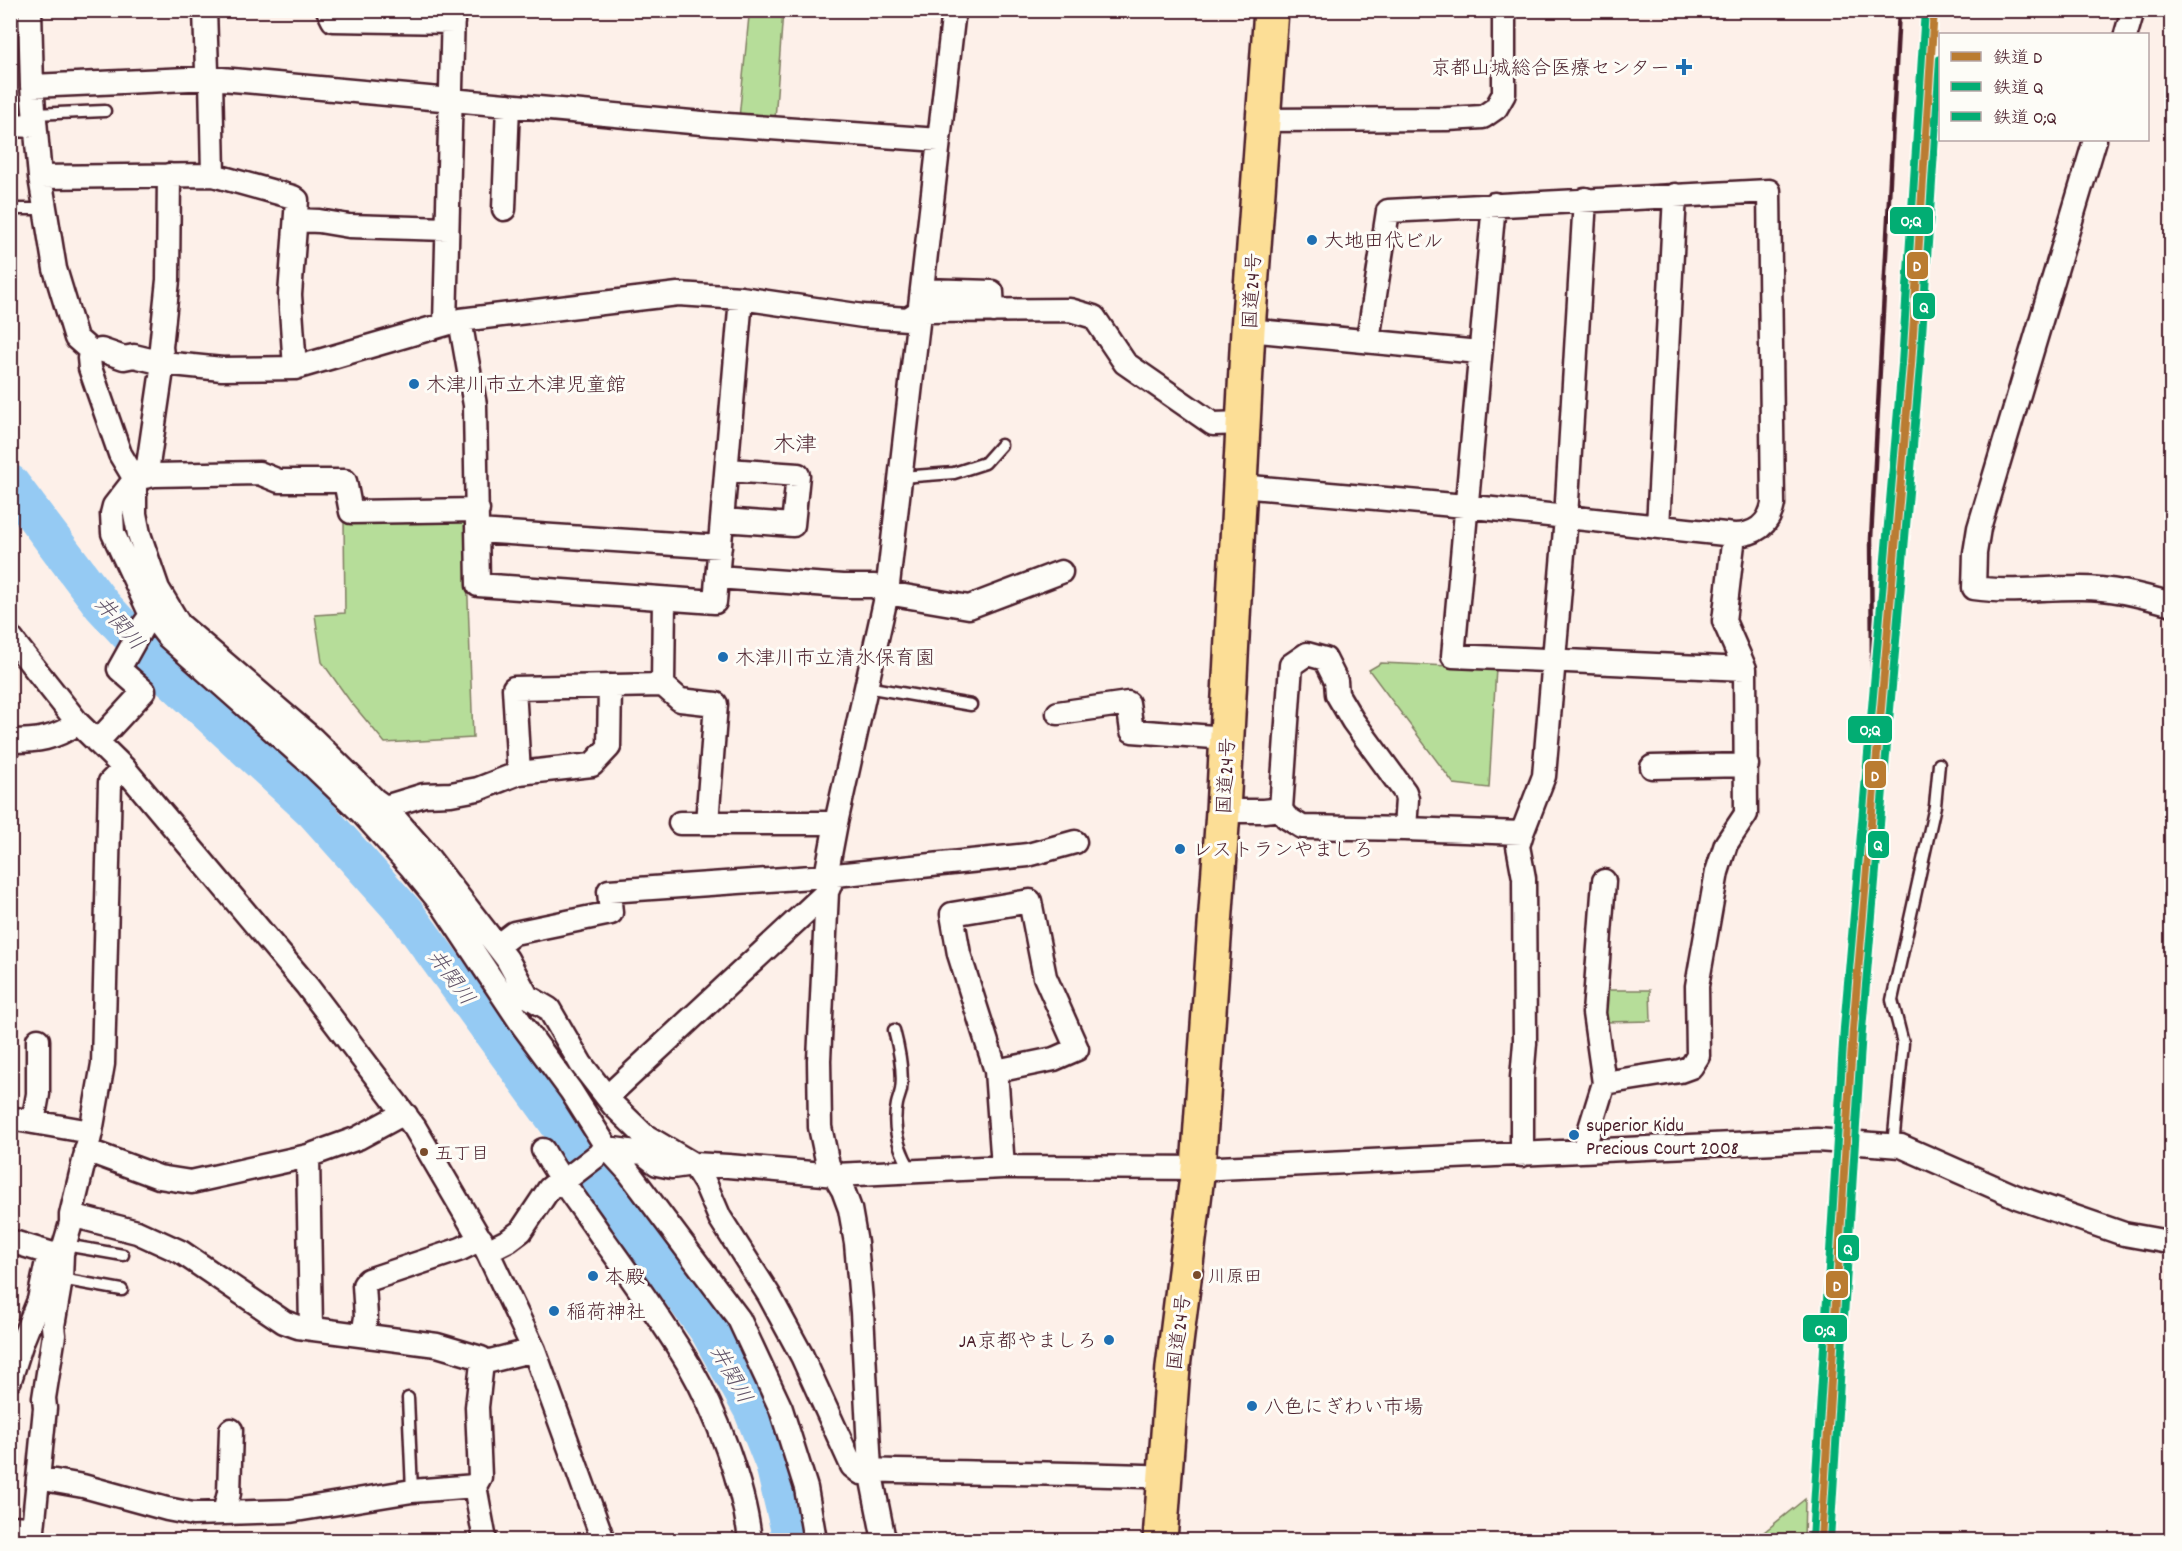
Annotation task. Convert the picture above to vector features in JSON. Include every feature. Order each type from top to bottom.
[{"type":"highway","name":"国道24号","points":[[1160,1540],[1173,1367],[1198,1168],[1223,811],[1245,423],[1248,330],[1270,10]]},
{"type":"street","points":[[205,10],[207,71],[211,78],[213,175]]},
{"type":"street","points":[[328,10],[333,20],[453,16],[447,229],[453,322],[475,405],[478,585],[715,602],[741,297]]},
{"type":"street","points":[[884,1540],[870,1470],[856,1243],[850,1209],[836,1175],[828,1165],[820,1127],[819,1060],[827,884],[836,823],[887,593],[954,10]]},
{"type":"street","points":[[1261,120],[1286,122],[1483,117],[1496,108],[1503,94],[1504,10]]},
{"type":"street","points":[[2126,33],[2133,10]]},
{"type":"street","points":[[24,20],[40,177],[55,269],[76,338],[92,352]]},
{"type":"street","points":[[32,86],[211,78],[713,124],[939,140]]},
{"type":"street","points":[[504,208],[508,105]]},
{"type":"street","points":[[10,125],[35,120]]},
{"type":"street","points":[[2095,141],[1979,528],[1975,553],[1974,588],[1997,591],[2077,588],[2118,591],[2172,604]]},
{"type":"street","points":[[169,175],[168,280],[161,347],[163,363],[148,465],[114,506],[111,524],[146,621],[168,637],[312,765],[362,813],[443,906],[523,1026],[571,1091],[604,1150],[628,1171],[738,1319],[781,1409],[806,1488],[815,1540]]},
{"type":"street","points":[[40,177],[213,175],[293,197],[297,200],[297,220],[290,295],[295,368]]},
{"type":"street","points":[[1240,486],[1465,506],[1734,535],[1754,532],[1768,519],[1773,504],[1769,191],[1388,211],[1368,340]]},
{"type":"street","points":[[1658,526],[1675,195]]},
{"type":"street","points":[[1522,1155],[1522,1078],[1525,1043],[1524,878],[1518,846],[1544,776],[1566,518],[1585,200]]},
{"type":"street","points":[[1494,204],[1453,656],[1744,669]]},
{"type":"street","points":[[297,220],[349,226],[447,229]]},
{"type":"street","points":[[92,352],[102,350],[124,358],[134,356],[163,363],[222,369],[295,368],[453,322],[678,294],[741,297],[863,316],[908,319],[921,300]]},
{"type":"street","points":[[921,300],[993,311],[1070,310],[1094,317],[1125,363],[1213,424],[1245,423]]},
{"type":"street","points":[[1248,330],[1479,352]]},
{"type":"street","points":[[92,352],[89,358],[90,368],[120,454],[135,478],[135,514],[139,534],[158,589],[179,624],[313,739],[385,807],[421,848],[507,959],[569,1069],[571,1091]]},
{"type":"street","points":[[723,520],[793,525],[798,475],[728,470]]},
{"type":"street","points":[[135,478],[154,475],[259,473],[279,481],[345,481],[351,512],[478,520],[720,548]]},
{"type":"street","points":[[1604,1083],[1680,1071],[1690,1066],[1698,1056],[1697,986],[1717,872],[1726,844],[1746,814],[1744,669],[1724,621],[1734,535]]},
{"type":"street","points":[[717,577],[874,586],[887,593],[969,607],[1061,572]]},
{"type":"street","points":[[663,685],[664,599]]},
{"type":"street","points":[[97,742],[144,691],[119,669],[146,621]]},
{"type":"street","points":[[10,637],[78,723],[124,768],[307,986],[406,1115],[484,1245],[534,1350],[603,1540]]},
{"type":"street","points":[[1405,829],[1407,800],[1405,792],[1353,721],[1337,694],[1336,681],[1325,659],[1307,654],[1291,665],[1281,809],[1286,817],[1302,827],[1522,832]]},
{"type":"street","points":[[519,773],[514,688],[663,685],[680,700],[716,704],[707,823]]},
{"type":"street","points":[[385,807],[424,795],[451,794],[478,789],[519,773],[592,765],[609,747],[610,686]]},
{"type":"street","points":[[1058,713],[1128,703],[1132,731],[1227,738]]},
{"type":"street","points":[[10,741],[34,741],[57,736],[78,723]]},
{"type":"street","points":[[1652,767],[1746,765]]},
{"type":"street","points":[[25,1532],[38,1478],[44,1398],[61,1279],[61,1251],[71,1223],[103,1064],[110,782],[124,768]]},
{"type":"street","points":[[1223,811],[1281,809]]},
{"type":"street","points":[[680,823],[836,823]]},
{"type":"street","points":[[497,946],[514,933],[611,914],[609,891],[827,884],[1028,855],[1075,842]]},
{"type":"street","points":[[1584,1151],[1604,1083],[1594,1013],[1604,881]]},
{"type":"street","points":[[607,1097],[827,884]]},
{"type":"street","points":[[996,1071],[1054,1059],[1077,1049],[1045,977],[1030,901],[952,914],[959,954],[996,1071],[1003,1167]]},
{"type":"street","points":[[526,996],[549,1009],[581,1064],[607,1097],[644,1135],[693,1164],[705,1183],[720,1218],[769,1295],[802,1356],[852,1466],[861,1473],[870,1470],[967,1474],[1062,1472],[1165,1477]]},
{"type":"street","points":[[33,1122],[38,1094],[38,1040]]},
{"type":"street","points":[[10,1118],[33,1122],[88,1141],[159,1177],[191,1182],[308,1156],[358,1138],[395,1118],[406,1115]]},
{"type":"street","points":[[363,1335],[366,1317],[364,1286],[368,1280],[461,1249],[509,1240],[520,1231],[549,1189],[604,1150],[643,1153],[657,1164],[672,1167],[693,1164],[836,1175],[1003,1167],[1198,1168],[1817,1140],[1901,1146],[2017,1197],[2124,1234],[2163,1241],[2172,1240]]},
{"type":"street","points":[[543,1150],[690,1366],[721,1432],[747,1510],[750,1540]]},
{"type":"street","points":[[308,1156],[311,1329]]},
{"type":"street","points":[[71,1215],[137,1232],[181,1252],[284,1322],[298,1327],[437,1345],[481,1358],[477,1407],[480,1477],[475,1486],[485,1540]]},
{"type":"street","points":[[10,1241],[61,1251]]},
{"type":"street","points":[[10,1380],[39,1300],[46,1266],[61,1251]]},
{"type":"street","points":[[482,1363],[534,1350]]},
{"type":"street","points":[[224,1513],[229,1493],[231,1430]]},
{"type":"street","points":[[38,1478],[83,1486],[193,1514],[290,1511],[412,1491],[475,1486]]},
{"type":"lane","points":[[35,120],[105,111]]},
{"type":"lane","points":[[10,209],[44,209]]},
{"type":"lane","points":[[901,477],[954,473],[985,463],[1001,445]]},
{"type":"lane","points":[[866,687],[971,705]]},
{"type":"lane","points":[[1893,1145],[1903,1043],[1892,1000],[1935,806],[1939,764]]},
{"type":"lane","points":[[894,1030],[900,1053],[901,1080],[895,1119],[896,1134],[899,1148],[912,1172]]},
{"type":"lane","points":[[61,1251],[123,1255]]},
{"type":"lane","points":[[61,1279],[122,1290]]},
{"type":"lane","points":[[408,1398],[412,1491]]},
{"type":"green space","points":[[739,11],[783,11],[775,120],[739,118],[749,16],[740,15]]},
{"type":"green space","points":[[465,517],[473,738],[385,743],[350,701],[322,662],[315,615],[345,613],[344,521]]},
{"type":"green space","points":[[1381,663],[1496,668],[1489,788],[1454,784],[1369,670]]},
{"type":"green space","points":[[1606,990],[1650,990],[1651,1021],[1606,1022]]},
{"type":"green space","points":[[1805,1499],[1804,1540],[1754,1540]]},
{"type":"waterway","name":"井関川","points":[[10,483],[102,605],[163,671],[314,811],[406,914],[709,1331],[752,1409],[774,1464],[792,1540]]},
{"type":"railway","points":[[1873,796],[1871,539],[1899,10]]},
{"type":"rail line","name":"O;Q","points":[[1812,1539],[1844,1028],[1902,364],[1925,10]]},
{"type":"rail line","name":"D","points":[[1821,1540],[1853,1029],[1911,365],[1934,10]]},
{"type":"rail line","name":"Q","points":[[1830,1540],[1862,1030],[1920,366],[1939,74]]},
{"type":"place","name":"京都山城総合医療センター","points":[[1684,67]]},
{"type":"place","name":"大地田代ビル","points":[[1312,240]]},
{"type":"place","name":"木津川市立木津児童館","points":[[414,384]]},
{"type":"place","name":"木津川市立清水保育園","points":[[723,657]]},
{"type":"place","name":"レストランやましろ","points":[[1180,849]]},
{"type":"place","name":"superior Kidu Precious Court 2008","points":[[1574,1135]]},
{"type":"place","name":"五丁目","points":[[424,1152]]},
{"type":"place","name":"川原田","points":[[1197,1275]]},
{"type":"place","name":"本殿","points":[[593,1276]]},
{"type":"place","name":"稲荷神社","points":[[554,1311]]},
{"type":"place","name":"JA京都やましろ","points":[[1109,1340]]},
{"type":"place","name":"八色にぎわい市場","points":[[1252,1406]]},
{"type":"district","name":"木津","points":[[795,443]]}]
